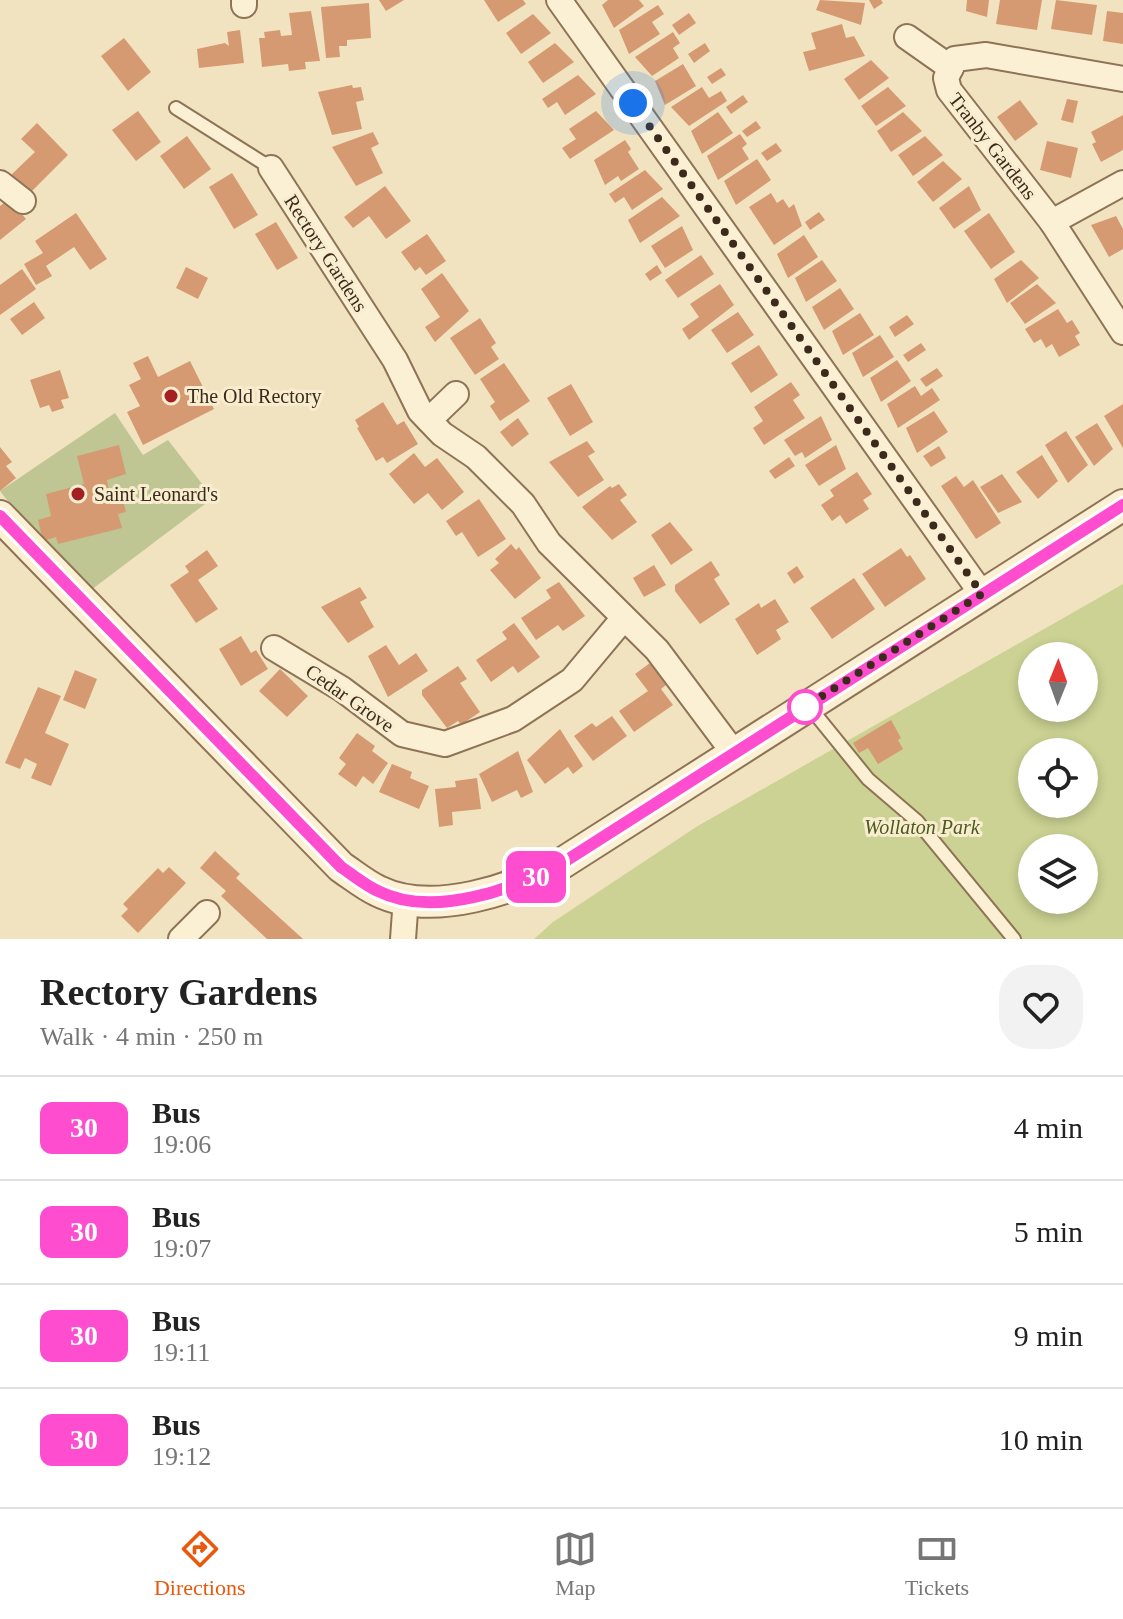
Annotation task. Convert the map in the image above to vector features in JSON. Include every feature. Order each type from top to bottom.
[{"type":"street","points":[[559,0],[982,594]]},
{"type":"street","name":"Tranby Gardens","points":[[907,37],[951,68]]},
{"type":"street","name":"Tranby Gardens","points":[[1123,79],[986,55],[955,59],[946,78],[949,90],[1052,222],[1123,332]]},
{"type":"street","name":"Rectory Gardens","points":[[271,168],[395,360],[420,411],[476,457],[523,504],[549,543],[657,650],[734,753]]},
{"type":"street","points":[[0,183],[23,201]]},
{"type":"street","points":[[1052,222],[1123,183]]},
{"type":"street","points":[[429,420],[456,394]]},
{"type":"street","points":[[0,516],[341,867],[378,891],[406,898],[474,898],[536,877],[1123,505]]},
{"type":"street","name":"Cedar Grove","points":[[274,648],[342,689],[402,734],[445,744],[513,719],[572,680],[623,619]]},
{"type":"street","points":[[403,939],[406,898]]},
{"type":"street","points":[[190,936],[207,913]]},
{"type":"lane","points":[[176,108],[271,168]]},
{"type":"lane","points":[[808,705],[868,779],[917,821],[1014,939]]},
{"type":"green space","points":[[115,413],[143,455],[168,440],[213,498],[91,590],[30,529],[0,491]]},
{"type":"green space","name":"Wollaton Park","points":[[1123,584],[1123,939],[534,939],[553,922],[696,827],[1018,644],[1018,722],[1098,722],[1098,642],[1021,642]]},
{"type":"building","points":[[379,0],[404,0],[386,11]]},
{"type":"building","points":[[484,0],[523,0],[526,4],[498,22]]},
{"type":"building","points":[[608,0],[639,0],[644,6],[614,28],[602,5]]},
{"type":"building","points":[[820,0],[865,3],[861,25],[816,10]]},
{"type":"building","points":[[869,0],[881,0],[883,3],[874,9]]},
{"type":"building","points":[[967,0],[989,0],[987,17],[966,11]]},
{"type":"building","points":[[1000,0],[1042,0],[1037,30],[996,24]]},
{"type":"building","points":[[1056,0],[1097,5],[1092,35],[1051,29]]},
{"type":"building","points":[[369,3],[371,38],[347,40],[347,46],[339,46],[340,57],[326,58],[321,7]]},
{"type":"building","points":[[658,5],[664,14],[652,22],[660,34],[629,54],[619,30]]},
{"type":"building","points":[[311,11],[320,61],[305,62],[306,69],[289,71],[288,64],[262,67],[259,38],[265,38],[264,32],[280,30],[281,36],[292,35],[289,13]]},
{"type":"building","points":[[1107,11],[1123,13],[1123,44],[1103,41]]},
{"type":"building","points":[[689,13],[696,23],[679,35],[672,25]]},
{"type":"building","points":[[533,14],[551,33],[521,54],[506,33]]},
{"type":"building","points":[[842,24],[846,38],[854,36],[865,56],[809,71],[803,52],[816,49],[811,33]]},
{"type":"building","points":[[240,30],[244,63],[199,68],[197,49],[225,43],[229,46],[227,32]]},
{"type":"building","points":[[673,32],[680,43],[673,48],[679,58],[652,76],[635,57]]},
{"type":"building","points":[[124,38],[151,72],[128,91],[101,56]]},
{"type":"building","points":[[555,43],[574,62],[543,83],[528,62]]},
{"type":"building","points":[[705,43],[710,51],[694,63],[688,54]]},
{"type":"building","points":[[871,60],[889,78],[859,100],[844,79]]},
{"type":"building","points":[[683,64],[696,86],[665,105],[655,81]]},
{"type":"building","points":[[721,68],[726,75],[712,84],[707,77]]},
{"type":"building","points":[[578,75],[596,94],[565,115],[557,102],[548,108],[542,99]]},
{"type":"building","points":[[352,85],[353,88],[361,87],[364,100],[356,102],[362,129],[332,135],[318,92]]},
{"type":"building","points":[[702,87],[709,98],[721,91],[727,101],[689,126],[671,107]]},
{"type":"building","points":[[888,87],[906,106],[876,126],[861,106]]},
{"type":"building","points":[[743,95],[748,102],[731,114],[726,107]]},
{"type":"building","points":[[1067,99],[1078,101],[1073,123],[1061,120]]},
{"type":"building","points":[[1020,100],[1038,124],[1015,141],[997,117]]},
{"type":"building","points":[[138,111],[161,142],[136,161],[112,130]]},
{"type":"building","points":[[596,111],[614,130],[570,159],[562,148],[576,139],[569,129]]},
{"type":"building","points":[[718,112],[733,133],[702,154],[691,131]]},
{"type":"building","points":[[903,112],[922,131],[891,152],[877,131]]},
{"type":"building","points":[[1123,115],[1123,150],[1101,162],[1092,144],[1096,142],[1091,132]]},
{"type":"building","points":[[756,121],[761,128],[747,137],[742,131]]},
{"type":"building","points":[[37,123],[68,155],[29,194],[11,175],[35,152],[21,139]]},
{"type":"building","points":[[373,132],[379,144],[371,148],[383,173],[356,186],[332,147]]},
{"type":"building","points":[[740,134],[747,144],[742,148],[749,159],[718,180],[707,156]]},
{"type":"building","points":[[187,136],[211,169],[184,189],[160,156]]},
{"type":"building","points":[[925,136],[943,155],[913,176],[898,155]]},
{"type":"building","points":[[625,140],[631,149],[628,152],[639,169],[621,181],[618,176],[605,185],[594,160]]},
{"type":"building","points":[[1047,141],[1078,148],[1071,178],[1040,170]]},
{"type":"building","points":[[776,143],[782,151],[767,161],[761,153]]},
{"type":"building","points":[[757,159],[771,180],[736,205],[724,181]]},
{"type":"building","points":[[943,161],[962,179],[933,202],[917,182]]},
{"type":"building","points":[[645,170],[663,189],[632,210],[624,197],[615,203],[609,194]]},
{"type":"building","points":[[232,173],[258,215],[234,229],[209,187]]},
{"type":"building","points":[[385,186],[411,221],[386,239],[369,216],[353,228],[344,217]]},
{"type":"building","points":[[969,186],[981,210],[954,229],[939,208]]},
{"type":"building","points":[[771,193],[777,203],[783,199],[789,208],[794,204],[802,226],[774,245],[749,207]]},
{"type":"building","points":[[662,197],[680,216],[640,243],[628,220]]},
{"type":"building","points":[[5,202],[11,209],[15,206],[26,219],[0,240],[0,206]]},
{"type":"building","points":[[819,212],[825,220],[810,230],[805,222]]},
{"type":"building","points":[[76,213],[107,259],[90,270],[74,247],[46,266],[52,276],[36,285],[24,264],[43,253],[35,241]]},
{"type":"building","points":[[989,213],[1015,252],[991,269],[964,231]]},
{"type":"building","points":[[1116,216],[1123,229],[1123,249],[1109,257],[1091,225]]},
{"type":"building","points":[[276,222],[298,258],[277,270],[255,234]]},
{"type":"building","points":[[682,226],[693,250],[665,268],[651,246]]},
{"type":"building","points":[[427,234],[446,261],[426,275],[420,267],[415,271],[401,252]]},
{"type":"building","points":[[804,235],[818,257],[788,278],[777,254]]},
{"type":"building","points":[[701,255],[714,274],[678,298],[665,280]]},
{"type":"building","points":[[822,260],[837,281],[806,302],[795,278]]},
{"type":"building","points":[[1021,260],[1039,278],[1007,303],[994,279]]},
{"type":"building","points":[[657,265],[662,273],[650,281],[645,274]]},
{"type":"building","points":[[186,267],[208,278],[198,299],[176,288]]},
{"type":"building","points":[[22,269],[36,289],[0,315],[0,285]]},
{"type":"building","points":[[442,273],[469,311],[435,342],[425,327],[440,317],[421,289]]},
{"type":"building","points":[[720,284],[734,305],[689,340],[682,329],[699,317],[690,304]]},
{"type":"building","points":[[1037,284],[1056,303],[1025,324],[1010,303]]},
{"type":"building","points":[[840,288],[854,309],[824,330],[812,307]]},
{"type":"building","points":[[34,302],[45,318],[22,335],[10,319]]},
{"type":"building","points":[[1058,309],[1067,323],[1072,320],[1080,333],[1075,336],[1080,345],[1059,357],[1052,344],[1046,348],[1041,339],[1034,343],[1025,329]]},
{"type":"building","points":[[738,312],[754,335],[727,353],[711,330]]},
{"type":"building","points":[[860,313],[874,335],[843,355],[832,331]]},
{"type":"building","points":[[907,315],[914,324],[895,337],[889,327]]},
{"type":"building","points":[[480,318],[496,343],[491,347],[499,359],[475,375],[450,338]]},
{"type":"building","points":[[880,335],[894,357],[863,377],[852,353]]},
{"type":"building","points":[[921,343],[926,350],[908,362],[903,355]]},
{"type":"building","points":[[759,345],[778,375],[751,393],[731,363]]},
{"type":"building","name":"The Old Rectory","points":[[148,356],[158,377],[190,361],[214,409],[143,445],[127,412],[140,406],[129,385],[141,379],[133,363]]},
{"type":"building","points":[[897,360],[911,381],[881,402],[870,378]]},
{"type":"building","points":[[504,363],[530,401],[500,421],[490,406],[495,402],[480,379]]},
{"type":"building","points":[[937,368],[943,376],[926,387],[920,379]]},
{"type":"building","points":[[60,370],[69,398],[61,400],[64,408],[52,412],[49,405],[40,408],[30,380]]},
{"type":"building","points":[[791,382],[800,395],[793,400],[805,418],[764,445],[753,428],[763,421],[754,407]]},
{"type":"building","points":[[571,384],[593,422],[570,436],[547,398]]},
{"type":"building","points":[[915,386],[921,396],[932,388],[940,400],[898,428],[887,404]]},
{"type":"building","points":[[383,402],[397,425],[404,421],[418,444],[387,463],[383,457],[376,461],[355,420]]},
{"type":"building","points":[[1123,404],[1123,448],[1104,416]]},
{"type":"building","points":[[934,411],[948,432],[917,453],[906,428]]},
{"type":"building","points":[[821,416],[832,440],[805,458],[802,452],[795,456],[784,440]]},
{"type":"building","points":[[518,418],[529,434],[512,447],[500,432]]},
{"type":"building","points":[[1097,423],[1113,449],[1094,466],[1075,437]]},
{"type":"building","points":[[1066,431],[1088,465],[1068,483],[1045,445]]},
{"type":"building","points":[[587,441],[595,452],[588,456],[604,480],[578,497],[549,462]]},
{"type":"building","name":"Saint Leonard's","points":[[119,445],[126,474],[107,480],[110,495],[121,493],[126,512],[118,514],[122,528],[58,544],[56,537],[43,541],[38,520],[51,516],[46,494],[84,484],[77,456]]},
{"type":"building","points":[[836,445],[846,469],[819,486],[805,465]]},
{"type":"building","points":[[939,446],[946,458],[931,467],[923,456]]},
{"type":"building","points":[[0,447],[12,462],[6,466],[16,478],[0,491]]},
{"type":"building","points":[[414,453],[425,467],[437,458],[464,492],[442,510],[428,493],[414,504],[389,474]]},
{"type":"building","points":[[1042,455],[1058,481],[1038,499],[1016,472]]},
{"type":"building","points":[[789,457],[795,466],[775,479],[769,471]]},
{"type":"building","points":[[857,472],[872,494],[863,500],[869,509],[846,524],[840,515],[832,521],[821,505],[834,496],[830,490]]},
{"type":"building","points":[[1002,474],[1022,502],[998,513],[980,487]]},
{"type":"building","points":[[956,476],[964,487],[973,480],[1001,523],[976,539],[941,486]]},
{"type":"building","points":[[619,484],[627,495],[620,500],[637,522],[612,540],[582,507],[610,486]]},
{"type":"building","points":[[479,499],[506,539],[478,557],[462,532],[456,536],[446,521]]},
{"type":"building","points":[[670,522],[693,550],[671,565],[651,535]]},
{"type":"building","points":[[511,544],[516,550],[519,547],[541,578],[515,599],[490,570],[499,563],[495,559]]},
{"type":"building","points":[[901,548],[907,557],[910,555],[926,579],[885,607],[862,574]]},
{"type":"building","points":[[207,550],[218,566],[198,580],[218,609],[196,623],[170,585],[189,572],[185,566]]},
{"type":"building","points":[[711,561],[720,575],[714,579],[730,604],[700,624],[675,591],[675,585]]},
{"type":"building","points":[[654,565],[666,585],[644,597],[633,578]]},
{"type":"building","points":[[797,566],[804,577],[794,584],[787,573]]},
{"type":"building","points":[[854,578],[875,609],[832,639],[810,608]]},
{"type":"building","points":[[559,582],[585,616],[563,631],[558,625],[536,640],[521,618],[551,598],[546,590]]},
{"type":"building","points":[[360,587],[367,598],[360,602],[374,627],[348,643],[321,607]]},
{"type":"building","points":[[775,599],[789,622],[776,630],[781,639],[757,655],[735,619],[759,603],[761,608]]},
{"type":"building","points":[[514,623],[540,657],[518,673],[513,666],[491,682],[476,660],[507,639],[502,632]]},
{"type":"building","points":[[241,636],[251,653],[256,650],[268,669],[241,686],[219,649]]},
{"type":"building","points":[[386,645],[399,665],[416,653],[428,671],[388,697],[368,656]]},
{"type":"building","points":[[650,663],[666,685],[661,689],[673,705],[634,732],[619,711],[648,691],[635,674]]},
{"type":"building","points":[[458,666],[467,679],[460,683],[480,712],[461,725],[458,721],[447,728],[422,695],[422,690]]},
{"type":"building","points":[[280,669],[308,696],[287,717],[259,691]]},
{"type":"building","points":[[75,670],[97,679],[85,709],[63,700]]},
{"type":"building","points":[[38,687],[61,696],[45,733],[69,744],[51,786],[31,778],[37,764],[25,758],[20,769],[5,763]]},
{"type":"building","points":[[612,716],[627,736],[593,761],[574,736],[592,723],[596,727]]},
{"type":"building","points":[[891,720],[903,749],[878,764],[868,748],[859,753],[853,743]]},
{"type":"building","points":[[560,729],[583,766],[573,774],[568,767],[545,784],[527,760]]},
{"type":"building","points":[[357,733],[375,746],[372,751],[388,763],[373,784],[363,776],[356,787],[338,774],[346,764],[339,758]]},
{"type":"building","points":[[518,751],[533,792],[521,798],[517,790],[492,802],[479,774]]},
{"type":"building","points":[[392,764],[412,772],[410,778],[429,786],[419,809],[379,792]]},
{"type":"building","points":[[477,778],[481,809],[452,812],[453,825],[439,827],[435,789],[456,787],[455,781]]},
{"type":"building","points":[[215,851],[240,874],[236,878],[303,939],[267,939],[221,896],[226,891],[200,868]]},
{"type":"building","points":[[169,867],[186,883],[138,933],[121,916],[128,909],[123,904],[158,868],[163,873]]},
{"type":"bus line","name":"30","points":[[0,516],[341,867],[378,891],[393,896],[440,901],[474,898],[506,889],[564,862],[1123,505]]},
{"type":"place","name":"The Old Rectory","points":[[171,396]]},
{"type":"place","name":"Saint Leonard's","points":[[78,494]]},
{"type":"route","points":[[633,103],[982,594],[805,707]]}]
